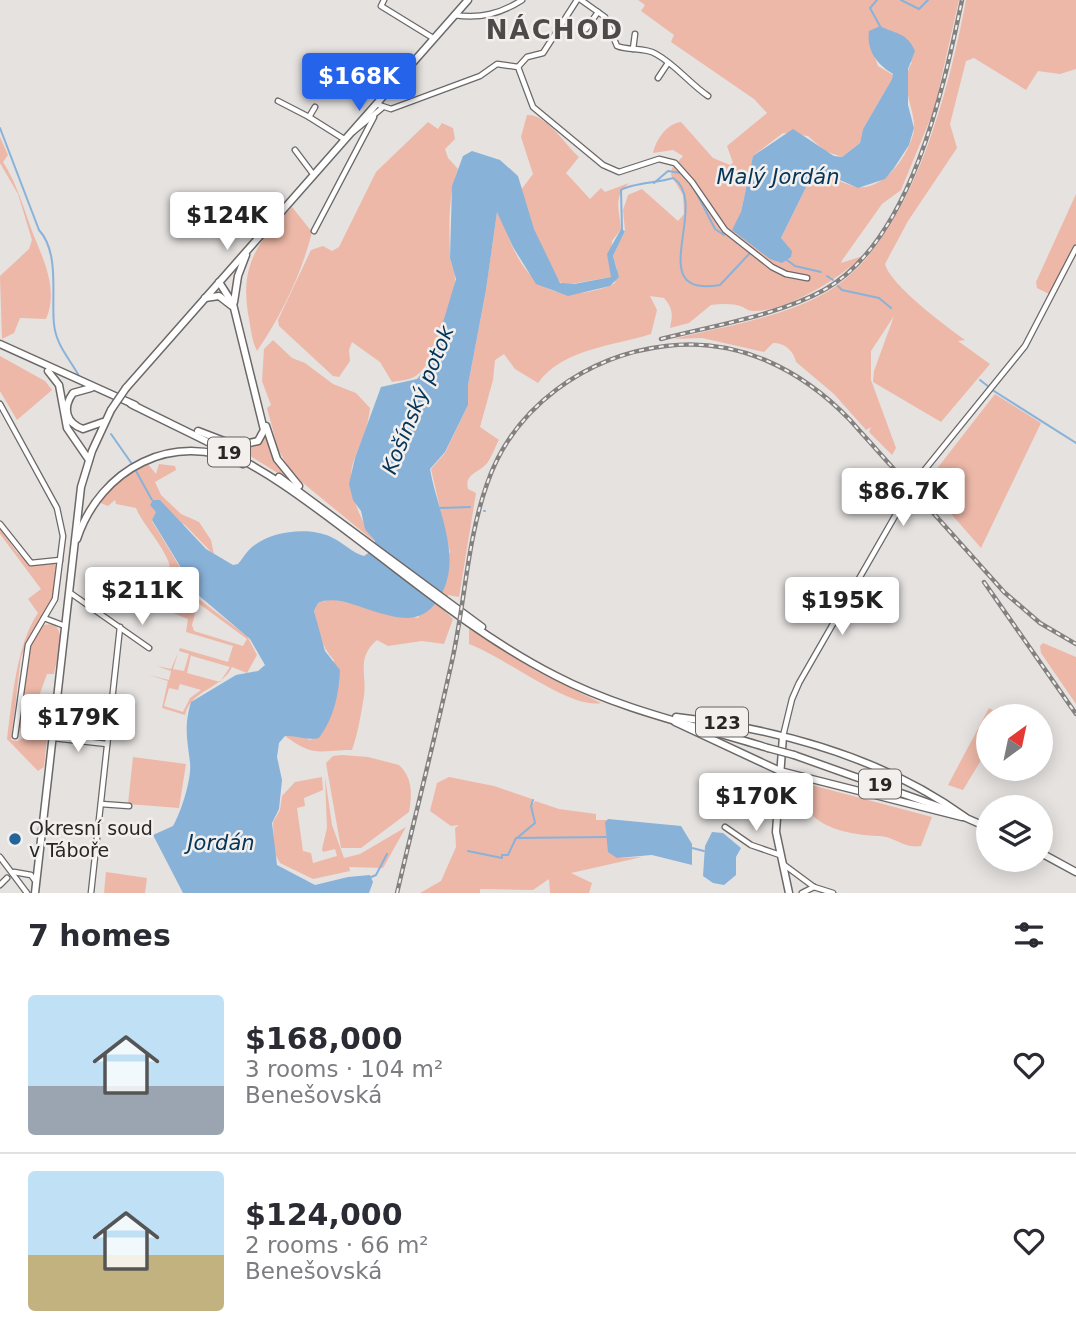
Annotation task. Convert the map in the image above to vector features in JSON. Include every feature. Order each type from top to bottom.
[{"type":"main road","points":[[35,887],[81,487],[107,418],[126,387],[346,137],[379,106],[433,38],[468,0]]},
{"type":"main road","points":[[233,304],[242,263],[256,240]]},
{"type":"main road","points":[[219,282],[229,293],[233,304],[262,415],[283,468],[321,509]]},
{"type":"main road","points":[[204,299],[211,296],[223,297],[236,313]]},
{"type":"main road","name":"19","points":[[0,344],[99,390],[198,431],[262,466],[509,648],[579,687],[899,790],[976,822]]},
{"type":"main road","points":[[16,352],[55,376],[61,396],[63,419],[89,460]]},
{"type":"main road","points":[[99,390],[88,388],[73,393],[66,412],[72,423],[83,429],[96,427],[107,418]]},
{"type":"main road","name":"19","points":[[131,404],[243,460],[321,509]]},
{"type":"main road","points":[[198,431],[233,445],[251,445],[263,434],[262,415]]},
{"type":"main road","points":[[73,551],[89,511],[112,481],[146,459],[178,451],[202,451],[231,458],[321,509]]},
{"type":"main road","name":"123","points":[[660,715],[731,723],[783,736]]},
{"type":"main road","name":"123","points":[[660,715],[780,771]]},
{"type":"main road","points":[[789,893],[776,832],[783,736],[896,773],[965,817]]},
{"type":"main road","points":[[780,771],[965,817]]},
{"type":"main road","points":[[1053,860],[1076,872]]},
{"type":"street","points":[[384,0],[381,6],[433,38]]},
{"type":"street","points":[[454,15],[482,17],[522,0]]},
{"type":"street","points":[[518,67],[527,57],[543,53],[579,0],[605,17],[617,46],[652,51],[708,96]]},
{"type":"street","points":[[586,29],[597,12]]},
{"type":"street","points":[[633,49],[635,34]]},
{"type":"street","points":[[658,78],[668,62]]},
{"type":"street","points":[[314,231],[379,106],[391,109],[414,99],[434,96],[480,76],[497,64],[518,67]]},
{"type":"street","points":[[518,67],[533,107],[603,165],[619,172],[659,159],[675,163],[692,182],[720,224],[762,260],[786,275],[807,278]]},
{"type":"street","points":[[278,100],[346,137],[374,117]]},
{"type":"street","points":[[309,117],[315,107]]},
{"type":"street","points":[[296,150],[313,174]]},
{"type":"street","points":[[783,736],[799,683],[924,470],[1025,346],[1076,248]]},
{"type":"street","points":[[0,404],[61,520],[56,596],[28,645],[15,736]]},
{"type":"street","points":[[0,524],[28,561],[37,564],[60,560]]},
{"type":"street","points":[[69,592],[149,648]]},
{"type":"street","points":[[44,618],[65,626]]},
{"type":"street","points":[[91,893],[120,626]]},
{"type":"street","points":[[53,738],[107,744]]},
{"type":"street","points":[[100,803],[129,806]]},
{"type":"street","points":[[725,827],[751,845],[781,859],[814,887],[833,893]]},
{"type":"street","points":[[0,857],[27,893]]},
{"type":"street","points":[[21,874],[38,865]]},
{"type":"street","points":[[13,871],[33,876],[35,887],[21,883]]},
{"type":"street","points":[[0,885],[7,878]]},
{"type":"street","points":[[802,893],[814,887]]},
{"type":"shaded area","points":[[638,0],[959,0],[934,110],[901,190],[882,204],[841,263],[863,256],[853,265],[812,292],[781,306],[753,311],[735,305],[711,305],[689,323],[670,328],[672,315],[669,305],[664,298],[650,296],[657,310],[651,334],[574,356],[548,372],[538,383],[515,369],[504,354],[495,360],[493,380],[480,427],[499,440],[485,466],[468,480],[468,489],[476,493],[459,597],[448,595],[441,607],[453,619],[444,644],[422,641],[388,646],[377,640],[364,660],[364,696],[352,750],[317,751],[303,747],[285,736],[296,735],[311,740],[334,660],[323,644],[319,631],[314,611],[318,603],[331,599],[418,618],[450,552],[431,469],[445,453],[468,405],[468,385],[486,290],[497,211],[521,262],[540,284],[564,293],[593,291],[610,286],[615,283],[617,269],[613,256],[625,231],[623,210],[628,195],[642,189],[678,221],[684,214],[683,195],[671,175],[672,168],[683,156],[673,150],[653,153],[663,133],[681,122],[713,158],[730,165],[733,163],[727,146],[767,113],[754,99],[671,42],[674,35],[641,11],[645,5]],"holes":[[[874,55],[912,62],[907,80],[914,122],[912,140],[901,160],[886,177],[867,187],[844,183],[822,172],[811,177],[781,238],[784,245],[741,212],[753,156],[783,133],[808,136],[825,151],[842,157],[860,143],[863,129],[892,79],[893,75],[878,66]]]},
{"type":"shaded area","points":[[966,0],[1076,0],[1076,69],[1060,74],[1038,71],[1026,90],[974,58],[966,61],[950,124],[957,148],[908,221],[885,264],[889,273],[908,294],[965,340],[958,341],[990,364],[941,422],[873,382],[874,371],[894,316],[871,351],[871,380],[896,448],[892,455],[869,432],[871,427],[866,430],[834,394],[796,362],[791,351],[785,346],[773,343],[764,352],[702,338],[674,339],[752,320],[810,301],[827,292],[856,269],[882,238],[922,161],[949,77]]},
{"type":"shaded area","points":[[527,115],[542,119],[579,157],[566,173],[590,199],[601,188],[605,192],[629,183],[619,198],[621,229],[612,241],[611,277],[565,285],[551,270],[544,257],[521,190],[533,174],[521,137]]},
{"type":"shaded area","points":[[428,122],[438,129],[442,123],[453,128],[455,139],[445,149],[448,158],[458,169],[452,189],[449,222],[450,258],[455,281],[442,332],[424,368],[411,378],[392,382],[380,362],[352,342],[349,350],[350,361],[339,377],[333,376],[279,326],[278,320],[311,250],[323,246],[332,251],[339,247],[376,172]]},
{"type":"shaded area","points":[[0,137],[8,155],[3,162],[16,187],[45,263],[51,297],[46,319],[20,318],[14,333],[2,339],[0,276],[29,249],[32,240],[18,194],[0,163]]},
{"type":"shaded area","points":[[1076,194],[1076,245],[1049,294],[1037,288],[1036,282]]},
{"type":"shaded area","points":[[292,207],[312,232],[290,294],[257,351],[246,301],[249,270],[260,245]]},
{"type":"shaded area","points":[[273,340],[292,358],[305,363],[333,384],[356,393],[370,408],[351,470],[351,481],[360,514],[375,542],[292,474],[278,449],[267,408],[271,405],[262,381],[264,349]]},
{"type":"shaded area","points":[[0,356],[45,381],[52,390],[17,420],[0,391]]},
{"type":"shaded area","points":[[995,394],[1041,423],[981,548],[925,484]]},
{"type":"shaded area","points":[[266,435],[286,476],[284,477],[239,449],[255,445]]},
{"type":"shaded area","points":[[147,463],[156,474],[159,464],[175,466],[176,470],[155,482],[161,495],[181,514],[199,522],[211,540],[214,555],[185,525],[156,513],[152,521],[199,599],[247,636],[257,655],[247,673],[232,667],[221,680],[230,667],[191,655],[187,673],[219,682],[193,700],[185,715],[162,708],[168,681],[149,675],[169,680],[171,671],[157,666],[171,669],[178,653],[173,669],[184,671],[189,654],[179,651],[180,648],[228,662],[233,646],[186,632],[188,619],[163,609],[165,601],[162,605],[157,601],[170,574],[162,548],[136,508],[116,504],[115,500],[108,506],[98,502],[128,473]],"holes":[[[198,603],[247,639],[243,646],[194,631],[192,625]],[[180,684],[201,690],[190,698],[183,712],[164,706],[169,688],[178,690]]]},
{"type":"shaded area","points":[[0,528],[21,557],[34,564],[54,563],[58,568],[53,601],[33,630],[21,657],[11,740],[17,741],[26,737],[19,726],[28,648],[41,625],[54,624],[60,635],[60,648],[54,674],[47,674],[38,699],[50,708],[44,767],[38,771],[7,739],[20,657],[38,613],[28,599],[41,589],[0,534]]},
{"type":"shaded area","points":[[469,627],[536,671],[601,703],[588,703],[555,691],[469,644]]},
{"type":"shaded area","points":[[1043,643],[1076,657],[1076,704],[1041,653],[1040,646]]},
{"type":"shaded area","points":[[976,732],[976,768],[963,790],[948,785]]},
{"type":"shaded area","points":[[333,756],[368,757],[399,765],[407,775],[410,787],[409,812],[361,848],[341,848],[326,763]]},
{"type":"shaded area","points":[[133,757],[186,764],[179,808],[128,804]]},
{"type":"shaded area","points":[[322,777],[323,790],[304,798],[305,806],[297,808],[303,851],[311,853],[313,863],[337,856],[335,849],[323,852],[322,849],[327,828],[325,777],[332,825],[344,858],[360,854],[406,827],[383,868],[349,867],[350,871],[313,879],[280,863],[274,852],[273,822],[280,810],[282,796],[295,782]]},
{"type":"shaded area","points":[[449,777],[494,786],[532,799],[533,804],[535,801],[559,809],[596,814],[596,820],[606,820],[617,858],[642,857],[571,873],[592,883],[589,893],[550,893],[549,879],[533,890],[480,889],[480,893],[420,893],[441,881],[456,847],[455,828],[459,825],[451,826],[430,811],[437,783]]},
{"type":"shaded area","points":[[804,783],[932,817],[921,846],[910,846],[885,837],[854,834],[829,826],[809,812],[800,788]]},
{"type":"shaded area","points":[[106,872],[147,878],[145,893],[104,893]]},
{"type":"water","name":"Malý Jordán","points":[[880,26],[900,34],[915,51],[908,69],[908,105],[914,128],[909,145],[885,179],[858,188],[822,172],[811,177],[781,238],[792,251],[791,257],[782,263],[770,259],[732,230],[741,212],[753,156],[793,129],[834,156],[842,157],[860,143],[863,129],[893,74],[878,62],[869,45],[869,31]]},
{"type":"water","name":"Jordán","points":[[472,151],[500,160],[518,176],[534,229],[560,283],[574,284],[611,277],[607,254],[621,229],[625,231],[613,256],[619,277],[610,286],[568,296],[536,284],[513,247],[497,212],[468,385],[468,405],[445,452],[430,469],[447,535],[449,569],[446,585],[432,607],[411,618],[395,617],[332,600],[318,603],[314,611],[325,651],[340,670],[338,688],[332,714],[319,738],[285,736],[279,743],[277,757],[282,780],[279,809],[272,823],[277,865],[315,885],[370,875],[373,882],[369,893],[183,893],[153,835],[173,826],[185,795],[190,769],[187,725],[191,702],[236,675],[258,671],[265,665],[250,639],[197,594],[152,520],[156,512],[150,505],[153,500],[160,500],[206,549],[233,565],[238,564],[256,544],[288,532],[322,534],[364,556],[374,549],[375,541],[365,529],[361,511],[353,500],[349,484],[355,458],[381,387],[417,379],[429,364],[435,349],[456,279],[450,258],[452,186],[463,156]]},
{"type":"water","points":[[608,819],[681,826],[692,844],[692,865],[652,855],[617,858],[608,852],[605,822]]},
{"type":"water","points":[[712,832],[723,833],[741,848],[736,857],[736,875],[724,885],[713,883],[703,876],[705,846]]},
{"type":"waterway","name":"Košínský potok","points":[[877,0],[870,8],[881,28]]},
{"type":"waterway","name":"Košínský potok","points":[[901,0],[919,9],[928,0]]},
{"type":"waterway","points":[[0,128],[39,230],[50,250],[55,332],[80,378]]},
{"type":"waterway","points":[[654,183],[668,171],[681,173]]},
{"type":"waterway","name":"Košínský potok","points":[[622,230],[621,190],[673,178],[683,190],[686,207],[681,264],[685,278],[697,285],[720,285],[750,253]]},
{"type":"waterway","points":[[695,190],[715,229],[724,235]]},
{"type":"waterway","points":[[787,260],[795,266],[821,272]]},
{"type":"waterway","points":[[827,276],[833,280]]},
{"type":"waterway","points":[[838,286],[842,290],[879,298],[891,308]]},
{"type":"waterway","points":[[980,380],[989,387]]},
{"type":"waterway","points":[[994,391],[1076,443]]},
{"type":"waterway","points":[[111,434],[132,464]]},
{"type":"waterway","points":[[136,471],[152,500]]},
{"type":"waterway","points":[[440,508],[470,507]]},
{"type":"waterway","points":[[517,838],[535,823],[531,806],[533,800]]},
{"type":"waterway","points":[[468,851],[502,858],[502,855],[508,855],[516,838],[606,837]]},
{"type":"waterway","points":[[692,848],[704,851]]},
{"type":"waterway","points":[[369,878],[376,875],[387,854]]},
{"type":"railway","points":[[661,339],[745,319],[806,299],[824,290],[854,267],[880,237],[901,201],[918,161],[945,77],[962,0]]},
{"type":"railway","points":[[397,893],[452,661],[475,527],[487,484],[499,456],[534,409],[582,373],[608,361],[637,351],[693,345],[743,352],[790,372],[811,386],[850,420],[1004,592],[1040,623],[1076,644]]},
{"type":"railway","points":[[984,582],[1076,714]]},
{"type":"place","name":"Okresní soud v Táboře","points":[[15,839]]},
{"type":"district","name":"NÁCHOD","points":[[555,30]]}]
